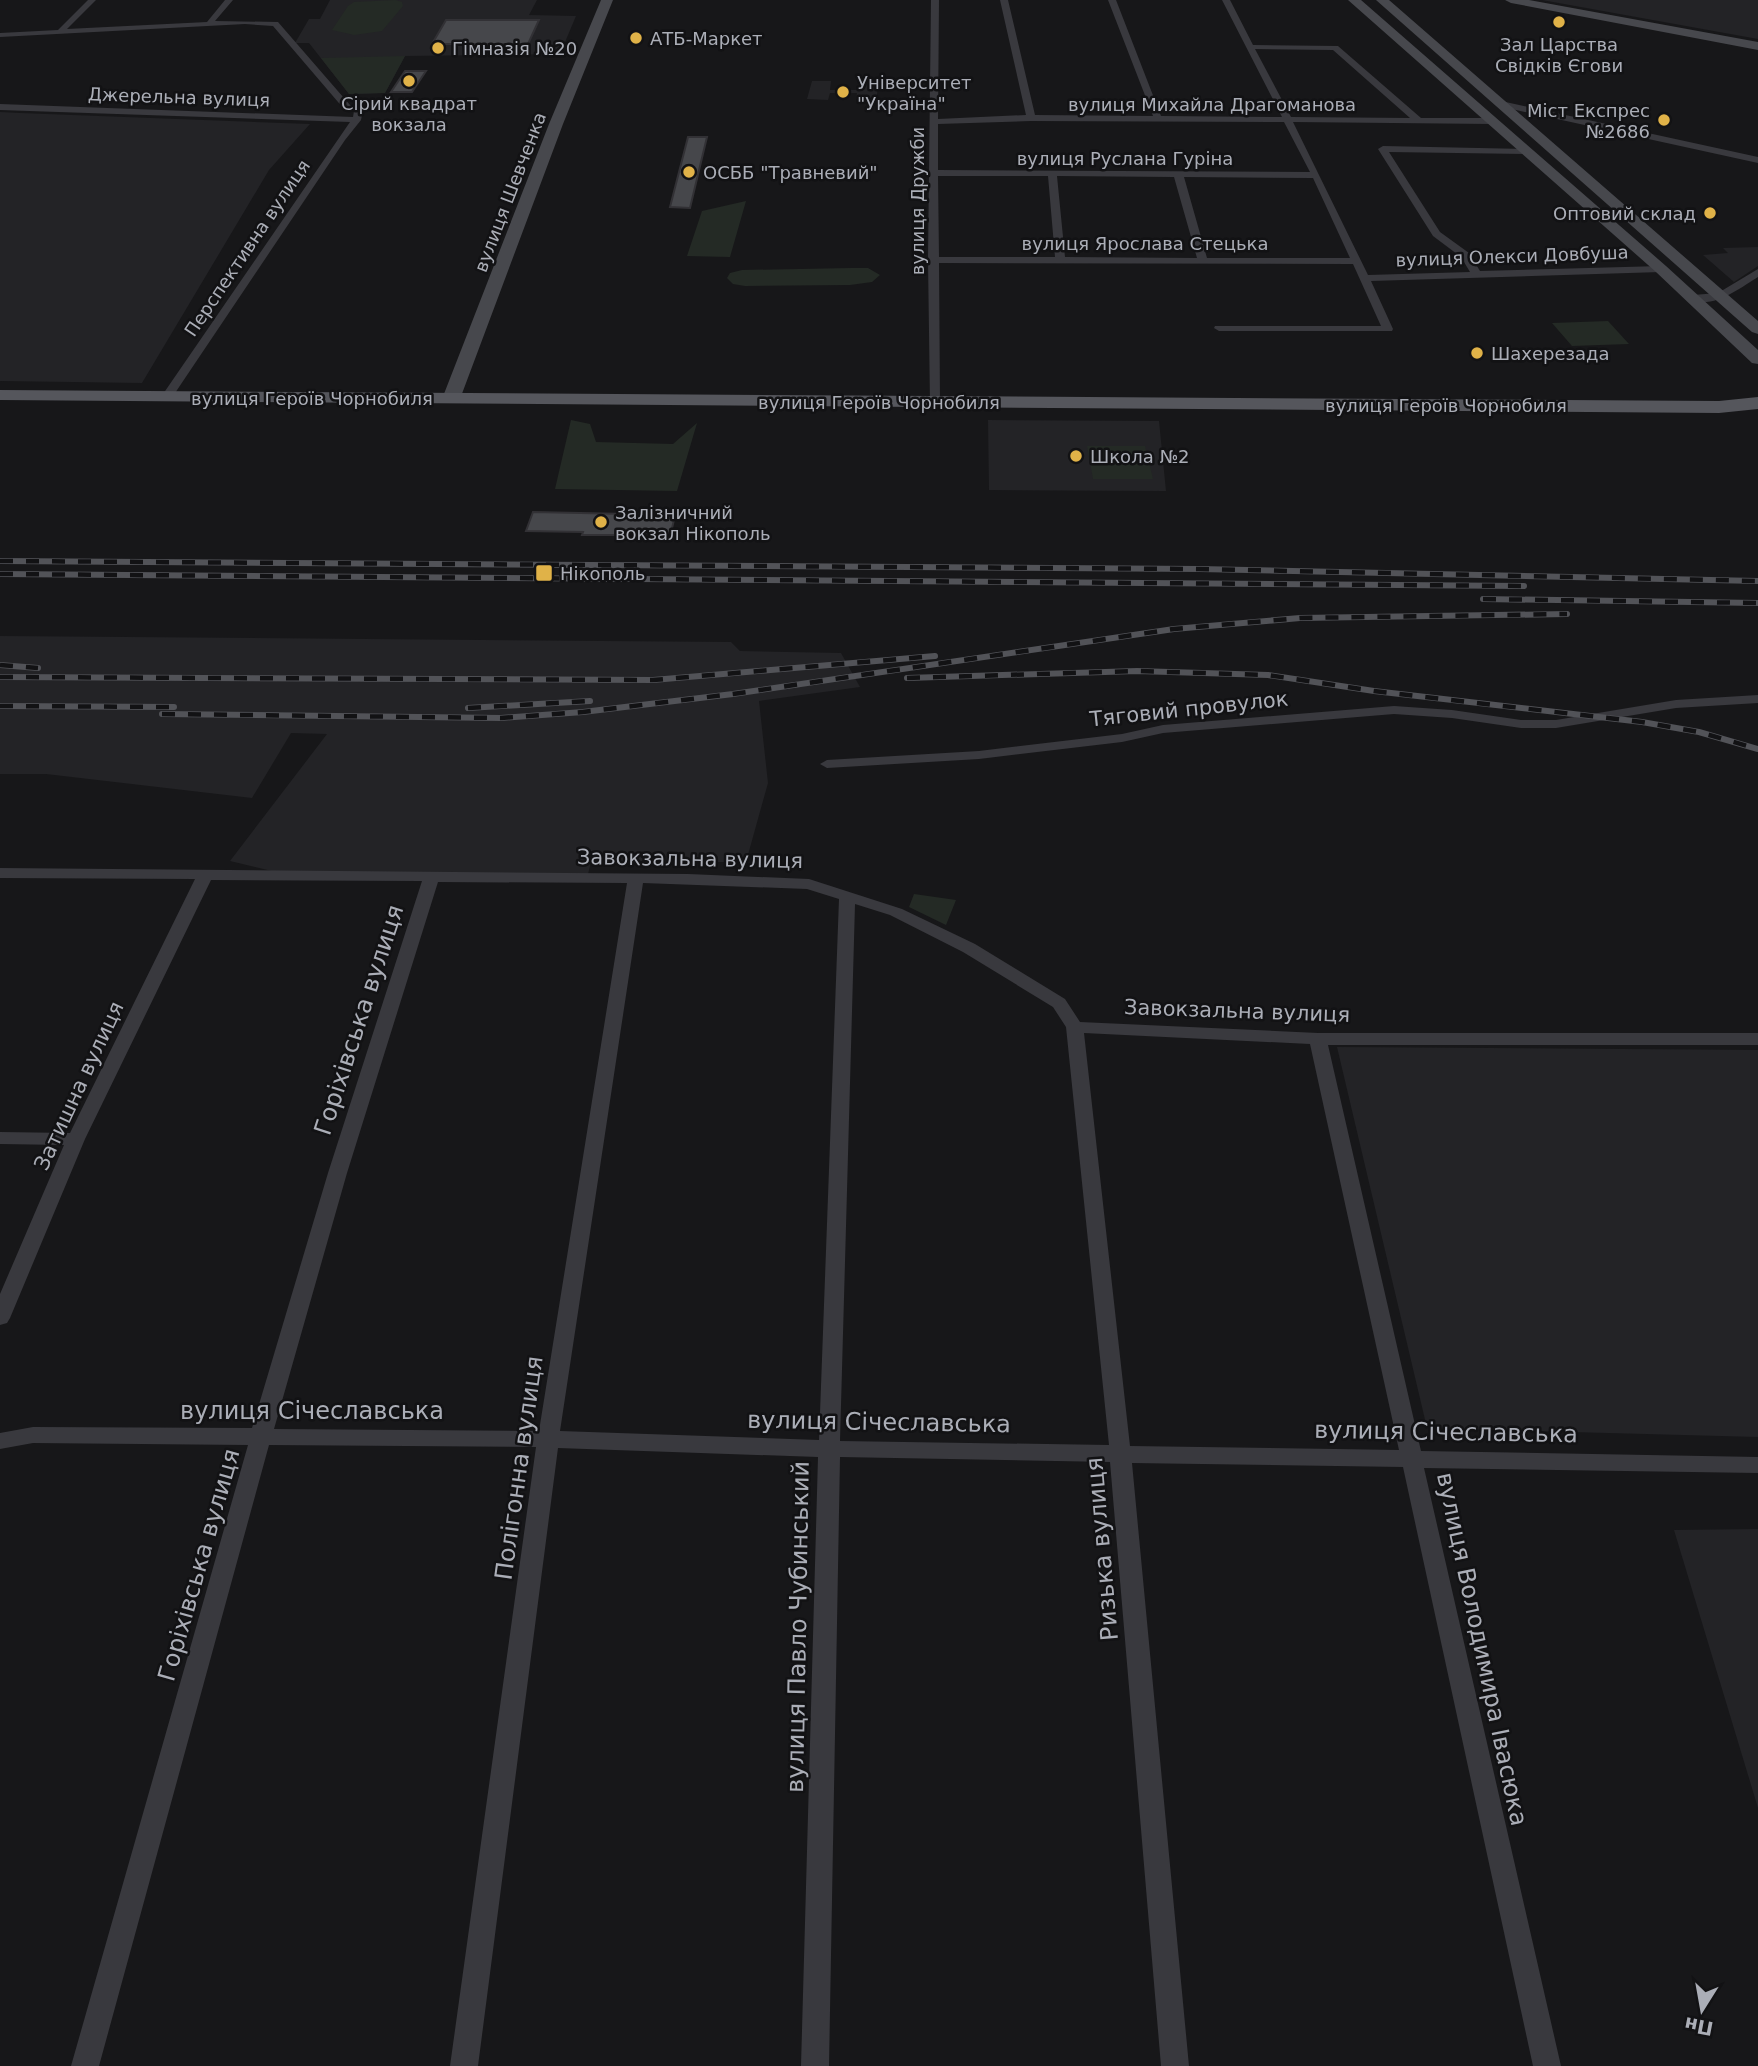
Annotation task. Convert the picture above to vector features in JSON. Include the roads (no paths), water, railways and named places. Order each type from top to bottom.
[{"type":"main road","name":"вулиця Шевченка","points":[[451,399],[556,124],[607,0]]},
{"type":"main road","points":[[1354,0],[1661,269],[1758,359]]},
{"type":"main road","points":[[1382,0],[1758,329]]},
{"type":"main road","points":[[1511,0],[1758,47]]},
{"type":"main road","name":"вулиця Героїв Чорнобиля","points":[[0,395],[1719,407],[1758,403]]},
{"type":"street","points":[[59,33],[92,0]]},
{"type":"street","points":[[208,24],[229,0]]},
{"type":"street","name":"вулиця Дружби","points":[[934,402],[935,0]]},
{"type":"street","points":[[1004,0],[1031,118]]},
{"type":"street","points":[[1112,0],[1158,119]]},
{"type":"street","points":[[1219,328],[1388,329],[1316,175],[1226,0]]},
{"type":"street","points":[[0,35],[258,22],[278,26],[347,107],[358,115]]},
{"type":"street","points":[[1250,47],[1335,48],[1419,121]]},
{"type":"street","points":[[1501,104],[1758,160]]},
{"type":"street","name":"Джерельна вулиця","points":[[0,107],[328,119],[358,115]]},
{"type":"street","name":"Перспективна вулиця","points":[[167,397],[358,115]]},
{"type":"street","name":"вулиця Михайла Драгоманова","points":[[933,122],[1031,118],[1492,121]]},
{"type":"street","points":[[1477,275],[1465,256],[1436,234],[1383,149],[1525,151]]},
{"type":"street","name":"вулиця Руслана Гуріна","points":[[933,173],[1316,175]]},
{"type":"street","points":[[1052,173],[1060,260]]},
{"type":"street","points":[[1178,174],[1203,260]]},
{"type":"street","name":"вулиця Ярослава Стецька","points":[[933,260],[1356,261]]},
{"type":"street","name":"вулиця Олекси Довбуша","points":[[1364,278],[1661,269]]},
{"type":"street","points":[[1693,298],[1721,296],[1758,272]]},
{"type":"street","name":"Тяговий провулок","points":[[827,764],[979,755],[1122,738],[1163,729],[1394,710],[1452,714],[1521,724],[1556,724],[1676,704],[1758,699]]},
{"type":"street","name":"Завокзальна вулиця","points":[[0,873],[636,879],[809,884],[895,912],[969,948],[1059,1003],[1075,1027],[1318,1039],[1758,1039]]},
{"type":"street","name":"Затишна вулиця","points":[[0,1318],[76,1139],[205,876]]},
{"type":"street","name":"Горіхівська вулиця","points":[[85,2066],[373,1054],[431,878]]},
{"type":"street","name":"Полігонна вулиця","points":[[464,2066],[548,1439],[636,879]]},
{"type":"street","name":"вулиця Павло Чубинський","points":[[815,2066],[829,1449],[847,895]]},
{"type":"street","name":"Ризька вулиця","points":[[1075,1027],[1119,1452],[1175,2066]]},
{"type":"street","name":"вулиця Володимира Івасюка","points":[[1318,1039],[1547,2066]]},
{"type":"street","points":[[0,1139],[76,1139]]},
{"type":"street","name":"вулиця Січеславська","points":[[0,1441],[33,1435],[548,1439],[829,1449],[1758,1465]]},
{"type":"railway","points":[[0,561],[1199,569],[1758,581]]},
{"type":"railway","points":[[0,574],[1524,586]]},
{"type":"railway","points":[[1483,599],[1758,603]]},
{"type":"railway","points":[[162,714],[501,718],[583,712],[733,694],[1174,629],[1300,618],[1567,614]]},
{"type":"railway","points":[[0,677],[653,680],[935,656]]},
{"type":"railway","points":[[0,665],[38,668]]},
{"type":"railway","points":[[907,678],[1137,671],[1268,675],[1374,691],[1642,722],[1699,732],[1758,749]]},
{"type":"railway","points":[[468,708],[590,701]]},
{"type":"railway","points":[[0,706],[174,707]]},
{"type":"place","name":"Зал Царства Свідків Єгови","points":[[1559,22]]},
{"type":"place","name":"АТБ-Маркет","points":[[636,38]]},
{"type":"place","name":"Гімназія №20","points":[[438,48]]},
{"type":"place","name":"Сірий квадрат вокзала","points":[[409,81]]},
{"type":"place","name":"Університет \"Україна\"","points":[[843,92]]},
{"type":"place","name":"Міст Експрес №2686","points":[[1664,120]]},
{"type":"place","name":"ОСББ \"Травневий\"","points":[[689,172]]},
{"type":"place","name":"Оптовий склад","points":[[1710,213]]},
{"type":"place","name":"Шахерезада","points":[[1477,353]]},
{"type":"place","name":"Школа №2","points":[[1076,456]]},
{"type":"place","name":"Залізничний вокзал Нікополь","points":[[601,522]]},
{"type":"place","name":"Нікополь","points":[[544,573]]}]
